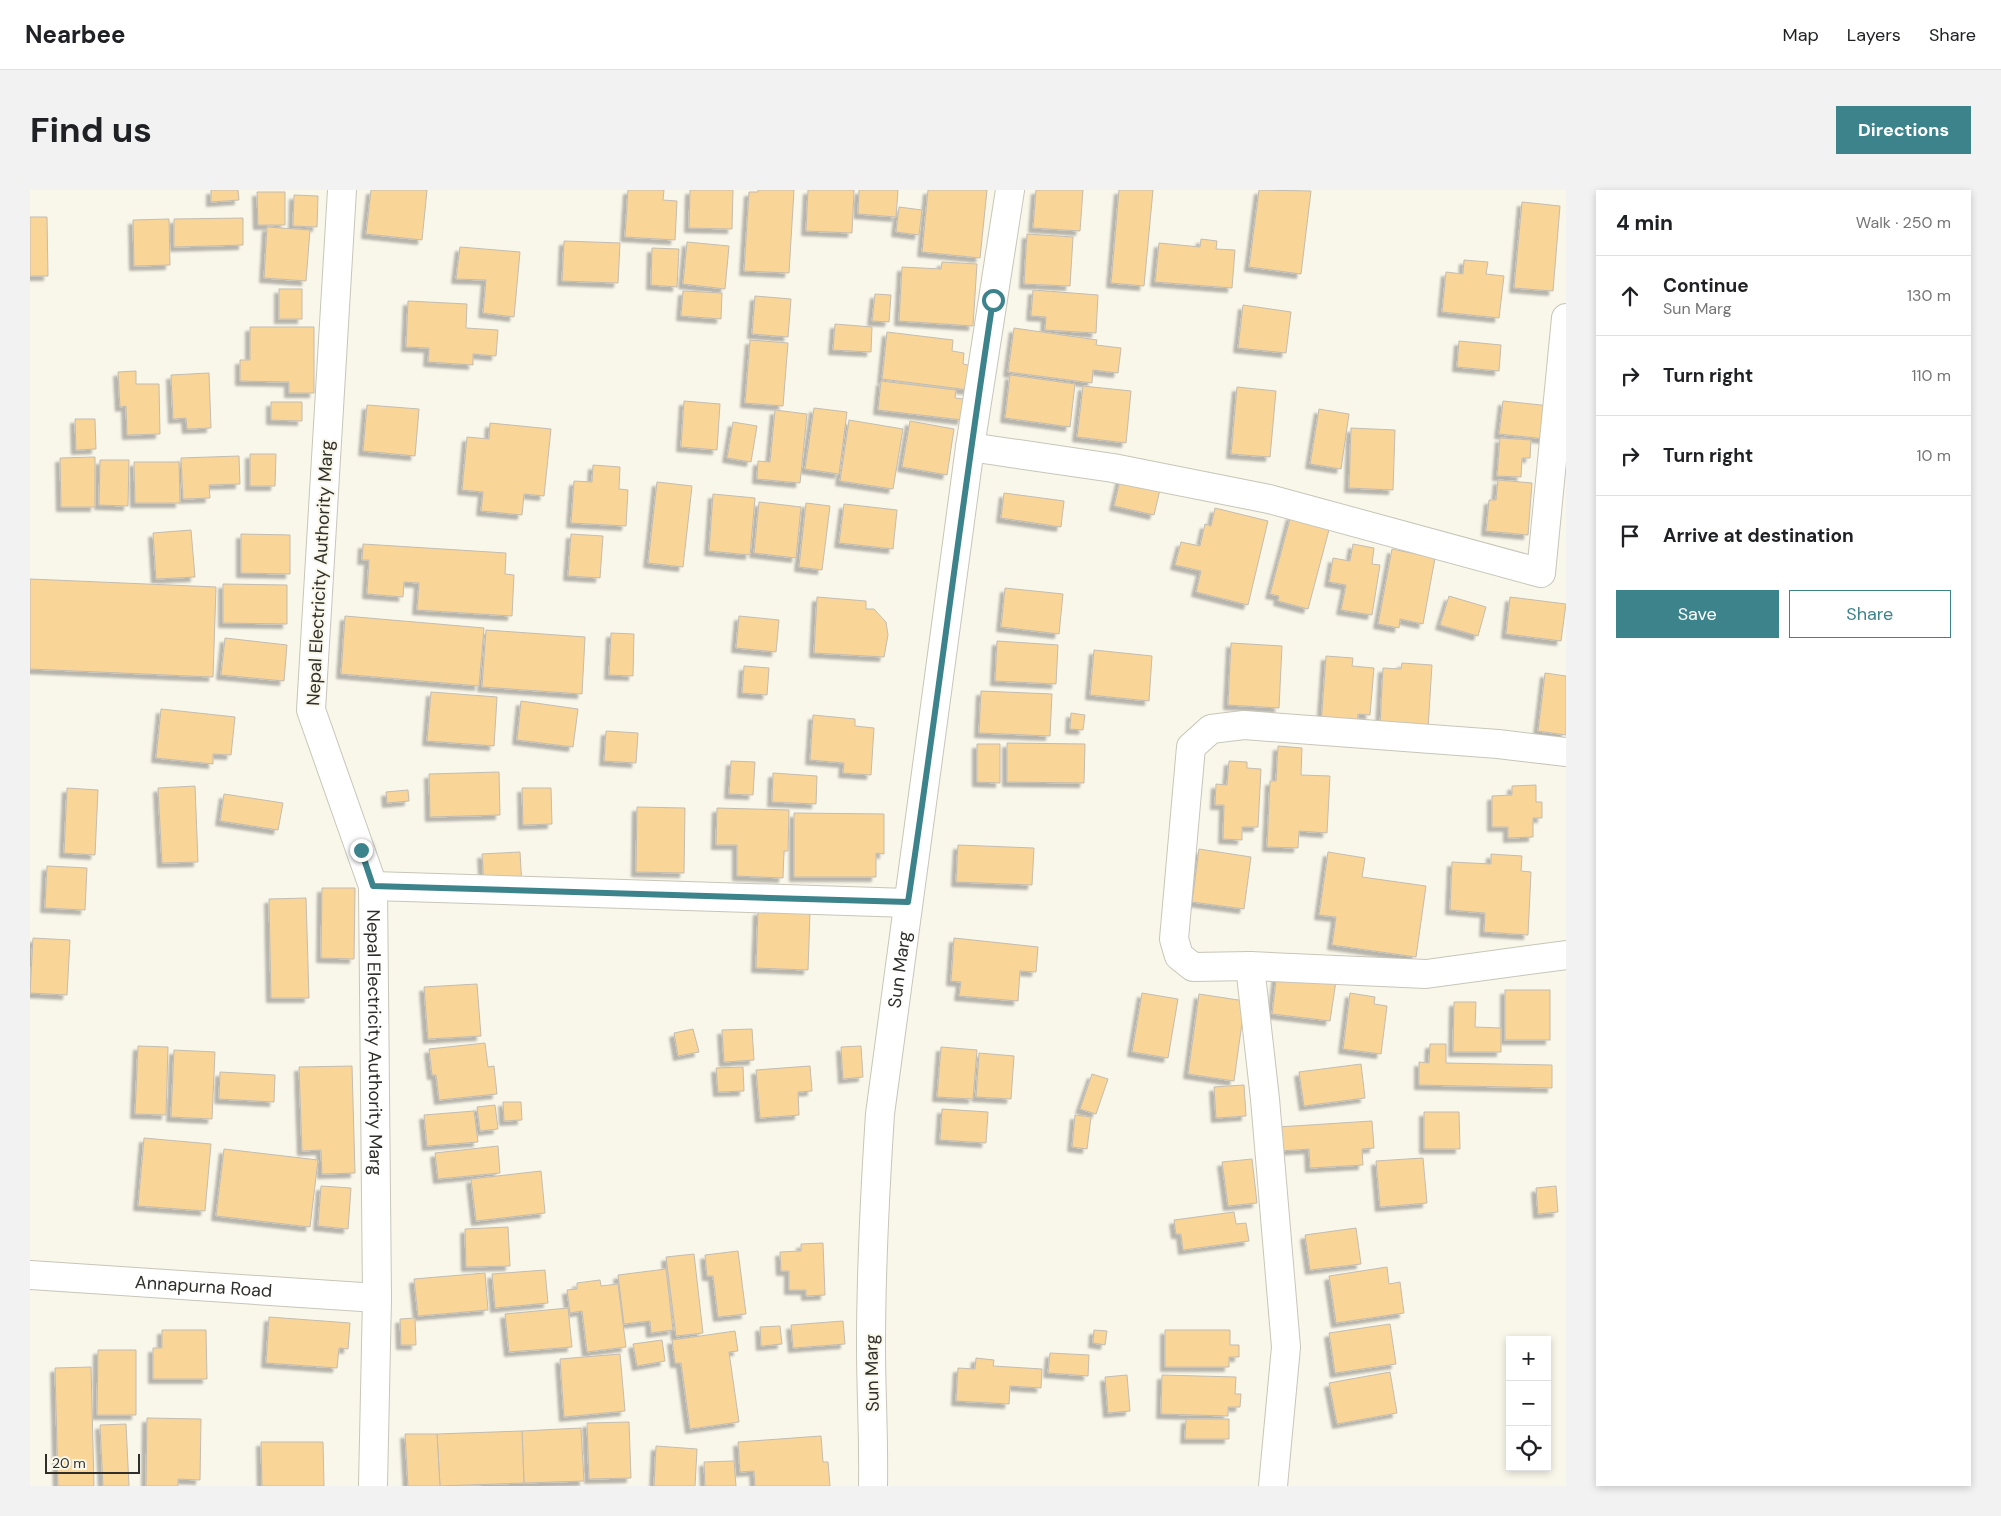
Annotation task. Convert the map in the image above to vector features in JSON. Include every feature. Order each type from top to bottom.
[{"type":"street","name":"Nepal Electricity Authority Marg","points":[[342,190],[311,710],[373,886],[377,1298],[373,1486]]},
{"type":"street","name":"Sun Marg","points":[[873,1486],[874,1449],[871,1346],[873,1220],[880,1114],[970,447],[1010,190]]},
{"type":"street","points":[[970,447],[1113,468],[1269,499],[1541,573],[1566,318]]},
{"type":"street","points":[[1566,752],[1498,744],[1244,725],[1211,729],[1191,747],[1174,939],[1179,956],[1193,967],[1250,966],[1426,974],[1566,955]]},
{"type":"street","points":[[373,886],[908,902]]},
{"type":"street","points":[[1250,966],[1265,1099],[1286,1347],[1273,1486]]},
{"type":"street","name":"Annapurna Road","points":[[30,1275],[377,1298]]},
{"type":"building","points":[[211,190],[238,190],[239,200],[211,202]]},
{"type":"building","points":[[371,190],[427,190],[422,240],[366,234]]},
{"type":"building","points":[[628,190],[664,190],[663,200],[677,201],[675,240],[625,237]]},
{"type":"building","points":[[690,190],[733,190],[732,229],[689,228]]},
{"type":"building","points":[[758,190],[794,190],[789,273],[744,271],[749,192],[758,192]]},
{"type":"building","points":[[808,190],[854,190],[852,233],[806,231]]},
{"type":"building","points":[[859,190],[898,190],[896,217],[858,214]]},
{"type":"building","points":[[928,190],[987,190],[980,258],[922,252]]},
{"type":"building","points":[[1036,190],[1083,190],[1080,231],[1033,228]]},
{"type":"building","points":[[1119,190],[1153,190],[1144,286],[1111,283]]},
{"type":"building","points":[[1259,190],[1311,191],[1301,274],[1249,267]]},
{"type":"building","points":[[257,192],[285,192],[285,225],[258,225]]},
{"type":"building","points":[[294,195],[318,196],[317,227],[293,226]]},
{"type":"building","points":[[1522,202],[1560,206],[1553,291],[1514,288]]},
{"type":"building","points":[[899,207],[922,210],[919,235],[896,232]]},
{"type":"building","points":[[30,217],[47,217],[48,276],[30,276]]},
{"type":"building","points":[[243,218],[243,245],[174,247],[174,219]]},
{"type":"building","points":[[169,219],[170,265],[134,266],[133,220]]},
{"type":"building","points":[[267,227],[310,230],[306,281],[264,278]]},
{"type":"building","points":[[1027,234],[1073,237],[1070,286],[1024,284]]},
{"type":"building","points":[[1201,239],[1217,241],[1216,249],[1235,250],[1232,288],[1155,282],[1159,243],[1200,247]]},
{"type":"building","points":[[564,241],[620,243],[618,283],[562,281]]},
{"type":"building","points":[[687,242],[729,246],[725,289],[683,284]]},
{"type":"building","points":[[460,247],[520,252],[514,317],[483,313],[486,280],[456,279]]},
{"type":"building","points":[[652,248],[679,249],[677,287],[651,285]]},
{"type":"building","points":[[1464,260],[1488,262],[1486,274],[1504,276],[1499,318],[1442,312],[1446,272],[1463,274]]},
{"type":"building","points":[[942,262],[977,264],[973,326],[899,321],[902,267],[941,269]]},
{"type":"building","points":[[279,289],[302,289],[302,319],[279,319]]},
{"type":"building","points":[[1033,290],[1098,295],[1096,333],[1045,330],[1046,317],[1031,316]]},
{"type":"building","points":[[683,291],[722,293],[721,319],[681,316]]},
{"type":"building","points":[[875,294],[891,295],[889,322],[872,321]]},
{"type":"building","points":[[755,296],[791,299],[788,337],[752,334]]},
{"type":"building","points":[[408,301],[467,304],[466,328],[498,330],[496,356],[473,354],[473,365],[428,362],[429,348],[406,347]]},
{"type":"building","points":[[1243,305],[1291,312],[1286,353],[1238,348]]},
{"type":"building","points":[[835,324],[872,327],[871,352],[833,350]]},
{"type":"building","points":[[250,327],[314,327],[314,393],[289,393],[289,382],[240,381],[240,360],[250,360]]},
{"type":"building","points":[[1014,328],[1097,340],[1096,345],[1121,348],[1118,373],[1093,370],[1092,383],[1008,372]]},
{"type":"building","points":[[887,332],[953,340],[952,351],[964,353],[963,364],[972,366],[969,390],[882,379]]},
{"type":"building","points":[[750,340],[788,343],[783,406],[745,403]]},
{"type":"building","points":[[1459,341],[1501,345],[1499,371],[1457,367]]},
{"type":"building","points":[[136,371],[136,384],[159,384],[160,434],[127,435],[126,406],[120,407],[118,372]]},
{"type":"building","points":[[209,373],[211,428],[187,429],[186,418],[173,419],[171,375]]},
{"type":"building","points":[[1010,375],[1075,384],[1070,427],[1005,418]]},
{"type":"building","points":[[881,381],[956,390],[955,398],[964,399],[962,420],[878,410]]},
{"type":"building","points":[[1083,386],[1131,391],[1126,443],[1077,437]]},
{"type":"building","points":[[1237,387],[1276,391],[1270,457],[1231,454]]},
{"type":"building","points":[[684,401],[720,404],[717,450],[681,447]]},
{"type":"building","points":[[1503,401],[1550,406],[1546,439],[1499,434]]},
{"type":"building","points":[[271,402],[302,402],[302,421],[271,420]]},
{"type":"building","points":[[367,405],[419,409],[415,456],[363,451]]},
{"type":"building","points":[[814,408],[847,412],[839,474],[805,469]]},
{"type":"building","points":[[1319,409],[1349,414],[1341,469],[1310,464]]},
{"type":"building","points":[[775,410],[807,414],[800,483],[757,479],[758,461],[770,462]]},
{"type":"building","points":[[75,419],[95,419],[96,449],[76,450]]},
{"type":"building","points":[[849,420],[903,429],[893,489],[840,481]]},
{"type":"building","points":[[910,421],[954,429],[947,475],[902,467]]},
{"type":"building","points":[[733,422],[757,426],[751,462],[727,458]]},
{"type":"building","points":[[490,423],[551,429],[544,496],[524,494],[522,515],[481,511],[483,492],[462,490],[467,437],[489,439]]},
{"type":"building","points":[[1351,428],[1395,430],[1393,490],[1349,488]]},
{"type":"building","points":[[1500,438],[1531,440],[1530,458],[1522,458],[1521,477],[1497,476]]},
{"type":"building","points":[[250,454],[276,454],[275,486],[250,486]]},
{"type":"building","points":[[239,456],[240,484],[209,485],[210,498],[183,499],[181,458]]},
{"type":"building","points":[[95,457],[95,507],[61,507],[60,458]]},
{"type":"building","points":[[100,460],[129,460],[128,506],[99,505]]},
{"type":"building","points":[[134,462],[179,462],[180,503],[135,503]]},
{"type":"building","points":[[593,465],[620,467],[619,489],[628,490],[626,526],[571,523],[574,481],[592,482]]},
{"type":"building","points":[[1122,472],[1162,481],[1154,515],[1114,506]]},
{"type":"building","points":[[1498,480],[1532,483],[1528,535],[1486,531],[1489,500],[1496,500]]},
{"type":"building","points":[[657,482],[692,486],[683,567],[648,563]]},
{"type":"building","points":[[1004,493],[1064,501],[1061,527],[1001,518]]},
{"type":"building","points":[[713,494],[755,498],[750,555],[709,551]]},
{"type":"building","points":[[759,502],[801,507],[796,558],[754,553]]},
{"type":"building","points":[[806,503],[830,506],[822,570],[799,567]]},
{"type":"building","points":[[844,504],[897,510],[893,549],[839,543]]},
{"type":"building","points":[[1215,508],[1268,521],[1248,605],[1196,592],[1201,571],[1175,565],[1181,542],[1200,546],[1205,524],[1211,526]]},
{"type":"building","points":[[1291,515],[1330,526],[1308,609],[1278,601],[1279,596],[1270,594]]},
{"type":"building","points":[[191,530],[195,577],[156,579],[153,533]]},
{"type":"building","points":[[241,534],[290,535],[290,574],[241,573]]},
{"type":"building","points":[[571,534],[603,536],[600,578],[568,576]]},
{"type":"building","points":[[363,544],[506,553],[505,574],[514,575],[512,616],[417,610],[419,583],[404,582],[403,597],[367,594],[369,560],[362,560]]},
{"type":"building","points":[[1353,544],[1374,548],[1372,564],[1380,565],[1372,615],[1341,610],[1346,585],[1329,582],[1333,558],[1350,561]]},
{"type":"building","points":[[1392,549],[1435,558],[1423,624],[1400,619],[1399,628],[1378,624]]},
{"type":"building","points":[[30,579],[216,587],[213,677],[30,669]]},
{"type":"building","points":[[223,584],[287,585],[287,624],[223,623]]},
{"type":"building","points":[[1005,588],[1063,594],[1059,634],[1001,627]]},
{"type":"building","points":[[1449,596],[1486,607],[1478,636],[1440,625]]},
{"type":"building","points":[[817,597],[866,601],[866,609],[874,609],[886,622],[888,635],[884,657],[814,653]]},
{"type":"building","points":[[1510,597],[1566,604],[1561,641],[1506,634]]},
{"type":"building","points":[[345,616],[484,628],[479,686],[341,674]]},
{"type":"building","points":[[739,616],[779,620],[776,652],[736,648]]},
{"type":"building","points":[[486,630],[585,637],[582,694],[482,687]]},
{"type":"building","points":[[611,633],[634,634],[633,676],[609,675]]},
{"type":"building","points":[[225,638],[287,645],[284,681],[221,675]]},
{"type":"building","points":[[997,641],[1058,645],[1056,684],[995,681]]},
{"type":"building","points":[[1231,643],[1282,646],[1279,708],[1228,705]]},
{"type":"building","points":[[1094,650],[1152,656],[1149,701],[1090,695]]},
{"type":"building","points":[[1326,656],[1353,658],[1352,666],[1374,668],[1370,715],[1358,714],[1357,728],[1321,725]]},
{"type":"building","points":[[1402,663],[1432,665],[1428,729],[1380,726],[1383,668],[1401,669]]},
{"type":"building","points":[[744,666],[769,668],[767,695],[742,693]]},
{"type":"building","points":[[1545,673],[1566,676],[1566,735],[1538,731]]},
{"type":"building","points":[[981,691],[1052,694],[1050,736],[979,733]]},
{"type":"building","points":[[431,692],[497,697],[494,746],[427,741]]},
{"type":"building","points":[[521,701],[578,709],[573,747],[517,740]]},
{"type":"building","points":[[161,709],[235,717],[231,755],[213,754],[213,764],[156,758]]},
{"type":"building","points":[[1071,713],[1085,715],[1083,730],[1070,729]]},
{"type":"building","points":[[813,715],[855,719],[855,726],[874,728],[871,775],[843,773],[844,763],[810,760]]},
{"type":"building","points":[[606,731],[638,733],[636,763],[604,761]]},
{"type":"building","points":[[1007,743],[1085,744],[1084,783],[1007,782]]},
{"type":"building","points":[[977,744],[1000,744],[1000,783],[977,782]]},
{"type":"building","points":[[1278,746],[1302,748],[1301,775],[1330,776],[1327,833],[1299,831],[1298,848],[1267,847],[1270,781],[1276,781]]},
{"type":"building","points":[[731,761],[755,762],[753,795],[729,794]]},
{"type":"building","points":[[1229,761],[1247,762],[1247,768],[1261,769],[1258,827],[1242,827],[1242,840],[1223,839],[1224,805],[1215,805],[1216,784],[1227,785]]},
{"type":"building","points":[[499,772],[500,815],[430,817],[429,774]]},
{"type":"building","points":[[773,773],[817,776],[816,804],[772,802]]},
{"type":"building","points":[[1536,785],[1536,802],[1542,802],[1542,818],[1533,818],[1533,837],[1508,838],[1508,827],[1492,827],[1492,796],[1512,795],[1512,786]]},
{"type":"building","points":[[195,786],[198,862],[162,863],[158,788]]},
{"type":"building","points":[[67,788],[98,790],[95,855],[64,853]]},
{"type":"building","points":[[522,788],[551,788],[552,824],[523,825]]},
{"type":"building","points":[[408,790],[409,801],[387,803],[386,792]]},
{"type":"building","points":[[224,794],[283,803],[278,830],[220,821]]},
{"type":"building","points":[[637,807],[685,808],[684,873],[636,872]]},
{"type":"building","points":[[717,808],[789,810],[788,851],[784,851],[783,878],[737,876],[737,845],[716,845]]},
{"type":"building","points":[[794,813],[884,814],[884,854],[876,853],[876,877],[794,877]]},
{"type":"building","points":[[958,845],[1034,848],[1032,885],[956,882]]},
{"type":"building","points":[[1199,849],[1251,857],[1244,909],[1192,902]]},
{"type":"building","points":[[520,852],[522,887],[484,884],[482,854]]},
{"type":"building","points":[[1328,852],[1365,858],[1362,877],[1426,886],[1416,957],[1332,945],[1336,917],[1319,915]]},
{"type":"building","points":[[1491,854],[1522,856],[1521,871],[1531,872],[1528,935],[1484,932],[1485,913],[1450,910],[1452,862],[1491,864]]},
{"type":"building","points":[[47,866],[87,868],[85,910],[45,908]]},
{"type":"building","points":[[322,888],[355,888],[354,959],[321,958]]},
{"type":"building","points":[[306,898],[309,998],[271,998],[269,899]]},
{"type":"building","points":[[758,911],[810,912],[808,970],[756,968]]},
{"type":"building","points":[[33,938],[70,940],[67,995],[30,993]]},
{"type":"building","points":[[954,938],[1038,947],[1036,972],[1020,971],[1018,1001],[959,996],[961,982],[951,981]]},
{"type":"building","points":[[1277,973],[1336,981],[1330,1021],[1272,1014]]},
{"type":"building","points":[[477,984],[481,1036],[428,1039],[424,987]]},
{"type":"building","points":[[1505,990],[1550,990],[1550,1040],[1505,1040]]},
{"type":"building","points":[[1142,993],[1178,999],[1168,1058],[1132,1052]]},
{"type":"building","points":[[1350,993],[1375,997],[1374,1004],[1387,1006],[1381,1054],[1343,1049]]},
{"type":"building","points":[[1199,994],[1245,1001],[1234,1081],[1188,1074]]},
{"type":"building","points":[[1454,1002],[1476,1002],[1475,1027],[1501,1028],[1501,1052],[1453,1052]]},
{"type":"building","points":[[693,1029],[699,1052],[678,1056],[674,1033]]},
{"type":"building","points":[[752,1029],[754,1060],[724,1062],[722,1030]]},
{"type":"building","points":[[485,1043],[488,1067],[494,1066],[497,1094],[439,1100],[436,1075],[432,1075],[429,1049]]},
{"type":"building","points":[[1430,1044],[1446,1044],[1446,1063],[1552,1065],[1552,1088],[1419,1085],[1419,1062],[1429,1063]]},
{"type":"building","points":[[138,1046],[168,1047],[166,1115],[135,1114]]},
{"type":"building","points":[[861,1046],[863,1077],[843,1079],[841,1047]]},
{"type":"building","points":[[941,1047],[977,1050],[973,1099],[937,1097]]},
{"type":"building","points":[[174,1050],[215,1052],[212,1119],[171,1117]]},
{"type":"building","points":[[979,1053],[1014,1056],[1011,1099],[976,1097]]},
{"type":"building","points":[[1361,1064],[1365,1098],[1304,1106],[1299,1072]]},
{"type":"building","points":[[352,1066],[355,1173],[322,1174],[321,1150],[302,1151],[299,1067]]},
{"type":"building","points":[[810,1066],[812,1091],[798,1092],[799,1115],[760,1118],[756,1070]]},
{"type":"building","points":[[743,1067],[744,1091],[718,1092],[716,1068]]},
{"type":"building","points":[[220,1072],[275,1075],[274,1102],[219,1099]]},
{"type":"building","points":[[1092,1074],[1108,1079],[1096,1114],[1080,1109]]},
{"type":"building","points":[[1244,1085],[1246,1116],[1216,1118],[1214,1087]]},
{"type":"building","points":[[503,1102],[521,1102],[522,1120],[504,1121]]},
{"type":"building","points":[[495,1105],[498,1129],[480,1131],[477,1107]]},
{"type":"building","points":[[942,1109],[988,1112],[986,1143],[940,1140]]},
{"type":"building","points":[[474,1111],[478,1142],[427,1146],[424,1115]]},
{"type":"building","points":[[1424,1112],[1459,1112],[1460,1149],[1424,1149]]},
{"type":"building","points":[[1075,1115],[1091,1117],[1087,1149],[1072,1147]]},
{"type":"building","points":[[1372,1121],[1374,1148],[1362,1149],[1363,1165],[1310,1168],[1309,1149],[1279,1151],[1278,1127]]},
{"type":"building","points":[[144,1138],[211,1144],[205,1211],[138,1206]]},
{"type":"building","points":[[498,1146],[500,1173],[438,1179],[435,1153]]},
{"type":"building","points":[[224,1149],[318,1160],[310,1227],[216,1216]]},
{"type":"building","points":[[1423,1158],[1427,1203],[1380,1207],[1376,1161]]},
{"type":"building","points":[[1252,1159],[1257,1203],[1228,1206],[1222,1162]]},
{"type":"building","points":[[541,1171],[545,1213],[476,1221],[471,1179]]},
{"type":"building","points":[[321,1186],[351,1188],[348,1229],[318,1226]]},
{"type":"building","points":[[1556,1186],[1558,1212],[1538,1214],[1536,1188]]},
{"type":"building","points":[[1234,1212],[1236,1224],[1246,1223],[1249,1241],[1183,1250],[1181,1234],[1176,1234],[1174,1220]]},
{"type":"building","points":[[508,1227],[510,1266],[466,1267],[465,1229]]},
{"type":"building","points":[[1356,1228],[1361,1264],[1310,1270],[1305,1235]]},
{"type":"building","points":[[823,1243],[825,1295],[806,1296],[806,1290],[789,1290],[789,1271],[781,1271],[780,1252],[801,1251],[801,1244]]},
{"type":"building","points":[[738,1251],[746,1314],[718,1317],[713,1276],[707,1276],[705,1255]]},
{"type":"building","points":[[694,1254],[703,1333],[676,1336],[666,1257]]},
{"type":"building","points":[[1387,1267],[1389,1284],[1400,1282],[1404,1313],[1336,1323],[1329,1276]]},
{"type":"building","points":[[666,1269],[673,1330],[651,1333],[650,1321],[624,1324],[618,1275]]},
{"type":"building","points":[[545,1270],[548,1303],[495,1308],[492,1274]]},
{"type":"building","points":[[485,1273],[488,1310],[418,1316],[414,1279]]},
{"type":"building","points":[[600,1280],[601,1286],[618,1284],[626,1347],[587,1352],[582,1311],[570,1313],[567,1290],[577,1289],[577,1283]]},
{"type":"building","points":[[568,1308],[572,1347],[509,1352],[505,1314]]},
{"type":"building","points":[[269,1317],[350,1323],[348,1349],[339,1348],[337,1368],[266,1363]]},
{"type":"building","points":[[415,1318],[416,1345],[401,1345],[400,1319]]},
{"type":"building","points":[[843,1321],[845,1344],[793,1348],[791,1325]]},
{"type":"building","points":[[1390,1324],[1396,1364],[1335,1373],[1329,1333]]},
{"type":"building","points":[[780,1326],[782,1344],[761,1346],[760,1327]]},
{"type":"building","points":[[162,1330],[206,1330],[207,1379],[153,1379],[153,1348],[162,1348]]},
{"type":"building","points":[[1094,1330],[1107,1331],[1105,1345],[1093,1343]]},
{"type":"building","points":[[1165,1330],[1230,1330],[1230,1345],[1239,1345],[1239,1357],[1229,1357],[1229,1367],[1165,1367]]},
{"type":"building","points":[[735,1331],[738,1351],[729,1352],[739,1422],[690,1429],[681,1363],[675,1363],[672,1340]]},
{"type":"building","points":[[662,1340],[665,1361],[637,1366],[633,1344]]},
{"type":"building","points":[[98,1350],[136,1350],[136,1415],[97,1415]]},
{"type":"building","points":[[1050,1353],[1089,1355],[1088,1376],[1048,1373]]},
{"type":"building","points":[[620,1354],[625,1411],[564,1417],[560,1359]]},
{"type":"building","points":[[976,1358],[994,1360],[993,1366],[1042,1369],[1041,1388],[1010,1386],[1009,1404],[956,1401],[958,1368],[975,1369]]},
{"type":"building","points":[[91,1367],[94,1486],[58,1486],[55,1368]]},
{"type":"building","points":[[1390,1372],[1397,1413],[1337,1424],[1329,1383]]},
{"type":"building","points":[[1127,1375],[1130,1411],[1108,1413],[1105,1377]]},
{"type":"building","points":[[1162,1375],[1236,1377],[1235,1394],[1241,1394],[1240,1407],[1228,1407],[1228,1416],[1161,1414]]},
{"type":"building","points":[[147,1418],[201,1419],[200,1480],[178,1479],[178,1486],[146,1486]]},
{"type":"building","points":[[1186,1419],[1229,1419],[1229,1439],[1185,1439]]},
{"type":"building","points":[[629,1422],[631,1478],[589,1479],[587,1423]]},
{"type":"building","points":[[126,1424],[129,1486],[103,1486],[100,1425]]},
{"type":"building","points":[[581,1428],[584,1481],[524,1483],[522,1431]]},
{"type":"building","points":[[522,1431],[524,1483],[440,1486],[437,1434]]},
{"type":"building","points":[[405,1434],[437,1434],[440,1486],[408,1486]]},
{"type":"building","points":[[821,1436],[823,1462],[828,1462],[830,1486],[755,1486],[754,1471],[740,1472],[738,1442]]},
{"type":"building","points":[[261,1442],[323,1442],[324,1486],[262,1486]]},
{"type":"building","points":[[656,1446],[697,1449],[695,1486],[654,1486]]},
{"type":"building","points":[[734,1461],[736,1486],[705,1486],[704,1462]]},
{"type":"route","points":[[361,850],[373,886],[908,902],[928,768],[970,447],[993,300]]}]
